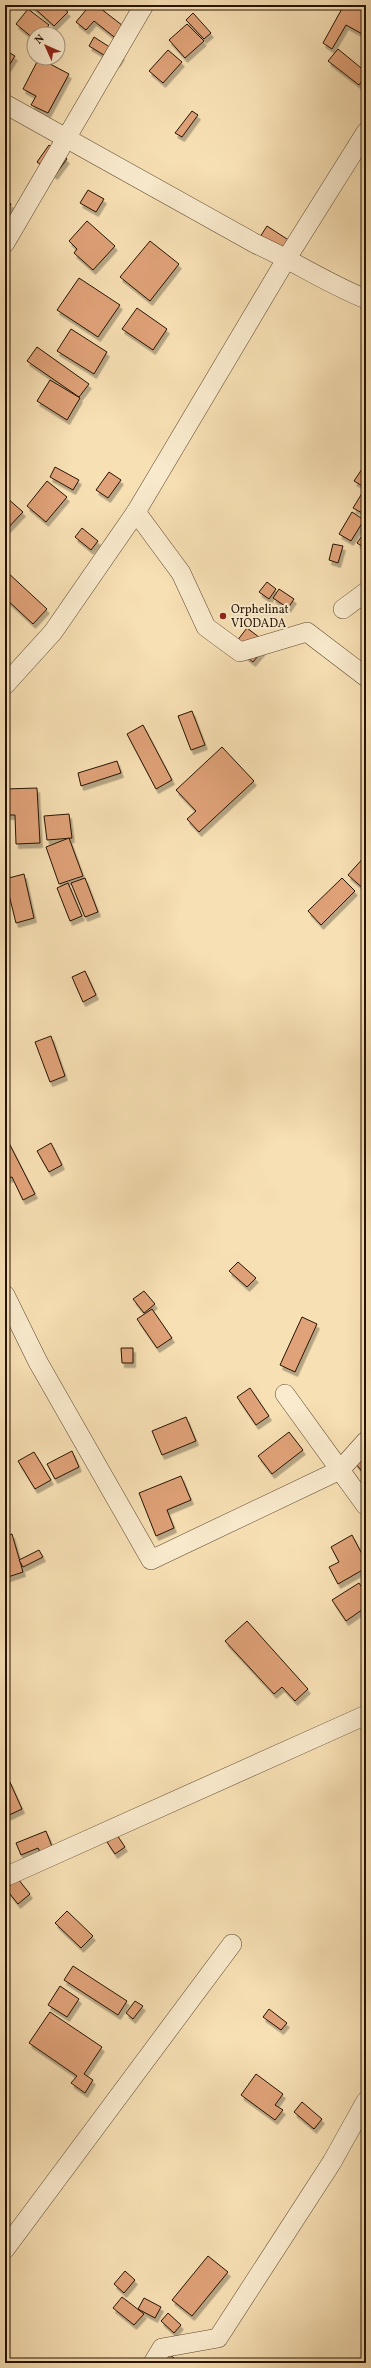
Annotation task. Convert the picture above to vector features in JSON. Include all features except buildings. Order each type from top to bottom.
[{"type":"street","points":[[5,243],[144,5]]},
{"type":"street","points":[[5,104],[256,244],[287,258],[339,288],[366,299]]},
{"type":"street","points":[[5,685],[53,632],[136,512],[287,258],[366,132]]},
{"type":"street","points":[[136,512],[181,573],[206,627],[240,652],[307,632],[366,677]]},
{"type":"street","points":[[343,609],[366,592]]},
{"type":"street","points":[[5,1295],[38,1362],[151,1560],[340,1470],[366,1441]]},
{"type":"street","points":[[285,1394],[366,1506]]},
{"type":"street","points":[[5,1877],[366,1715]]},
{"type":"street","points":[[5,2249],[232,1944]]},
{"type":"street","points":[[161,2358],[218,2338],[332,2162],[366,2101]]},
{"type":"place","name":"Orphelinat VIODADA","points":[[223,616]]}]
